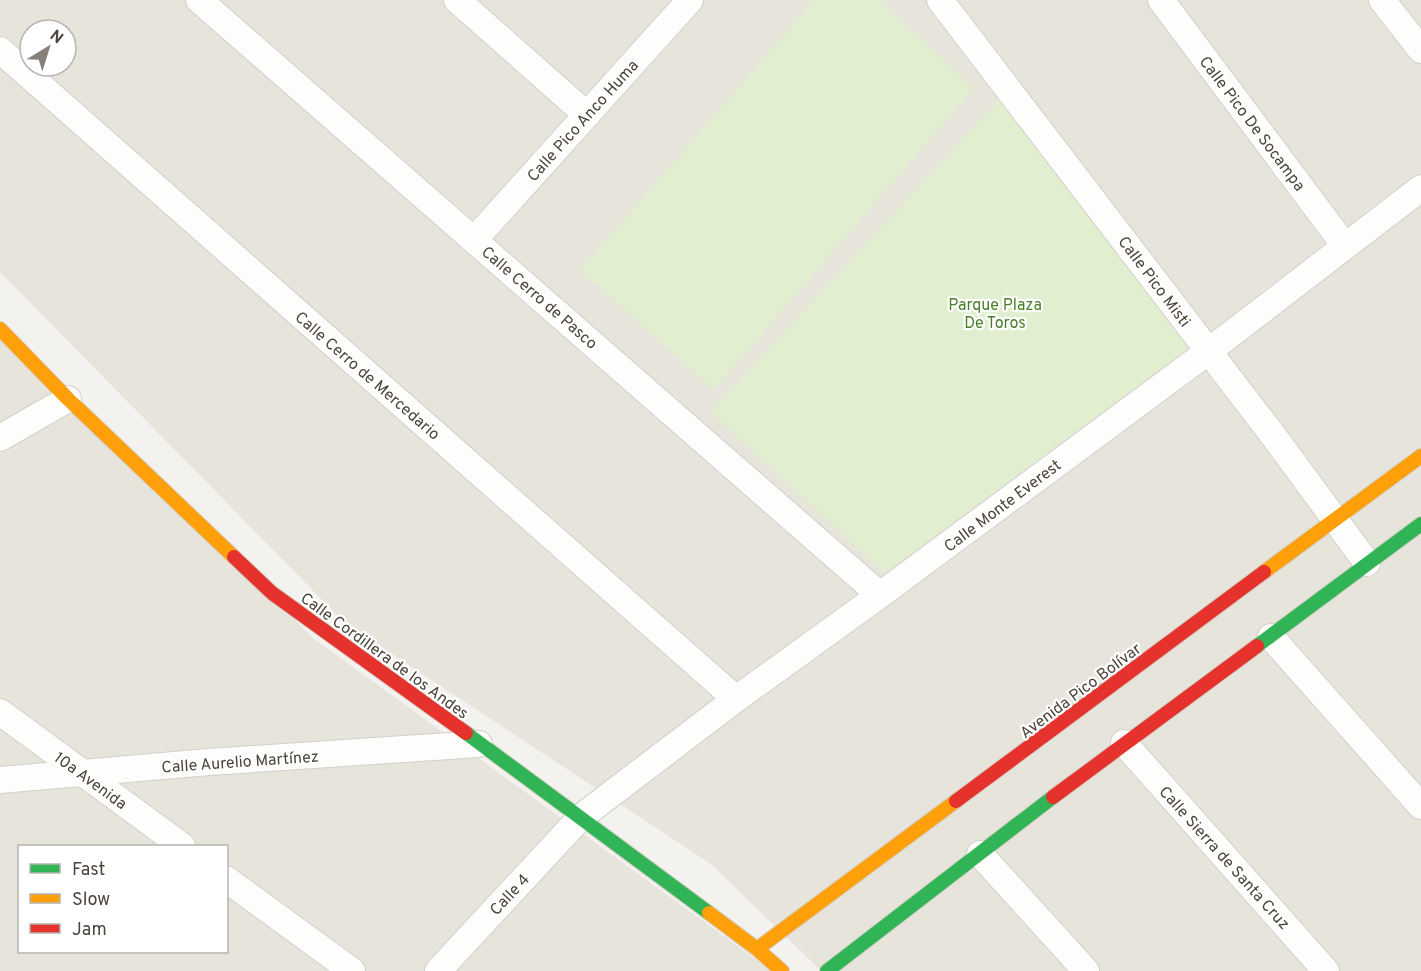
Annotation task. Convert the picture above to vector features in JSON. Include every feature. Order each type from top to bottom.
[{"type":"street","name":"Calle Cerro de Pasco","points":[[199,0],[880,595]]},
{"type":"street","points":[[457,0],[586,115]]},
{"type":"street","name":"Calle Pico Anco Huma","points":[[474,240],[690,0]]},
{"type":"street","name":"Calle Pico Misti","points":[[940,0],[1209,351],[1367,563]]},
{"type":"street","name":"Calle Pico De Socampa","points":[[1161,0],[1345,246]]},
{"type":"street","points":[[1382,0],[1421,51]]},
{"type":"street","name":"Calle Cerro de Mercedario","points":[[0,50],[736,699]]},
{"type":"street","name":"Calle Monte Everest","points":[[580,817],[736,699],[1209,351],[1421,188]]},
{"type":"street","name":"Calle Cordillera de los Andes","points":[[0,329],[68,399],[272,593],[580,817],[757,949],[782,971]]},
{"type":"street","points":[[0,438],[68,399]]},
{"type":"street","name":"Avenida Pico Bolívar","points":[[757,949],[1421,456]]},
{"type":"street","points":[[826,971],[1124,743],[1271,638],[1367,563],[1418,531]]},
{"type":"street","points":[[1271,638],[1421,806]]},
{"type":"street","name":"10a Avenida","points":[[0,712],[181,845]]},
{"type":"street","name":"Calle Sierra de Santa Cruz","points":[[1124,743],[1326,971]]},
{"type":"street","name":"Calle Aurelio Martínez","points":[[0,780],[209,762],[479,744]]},
{"type":"street","name":"Calle 4","points":[[438,971],[580,817]]},
{"type":"street","points":[[980,854],[1086,971]]},
{"type":"street","points":[[228,880],[352,971]]},
{"type":"shaded area","points":[[0,0],[1421,0],[1421,971],[821,971],[711,864],[345,623],[0,272]]},
{"type":"shaded area","points":[[0,321],[313,638],[772,971],[0,971]]},
{"type":"green space","points":[[814,0],[879,0],[974,88],[714,390],[580,270]]},
{"type":"green space","name":"Parque Plaza De Toros","points":[[1008,90],[1195,344],[885,573],[710,412]]},
{"type":"traffic: fast","points":[[1257,646],[1421,524]]},
{"type":"traffic: fast","points":[[466,733],[709,913]]},
{"type":"traffic: fast","points":[[827,971],[1053,797]]},
{"type":"traffic: slow","points":[[0,329],[68,399],[234,557]]},
{"type":"traffic: slow","points":[[1264,572],[1421,456]]},
{"type":"traffic: slow","points":[[757,949],[956,801]]},
{"type":"traffic: slow","points":[[709,913],[782,971]]},
{"type":"traffic: jam","points":[[234,557],[272,593],[466,733]]},
{"type":"traffic: jam","points":[[956,801],[1264,572]]},
{"type":"traffic: jam","points":[[1053,797],[1257,646]]}]
